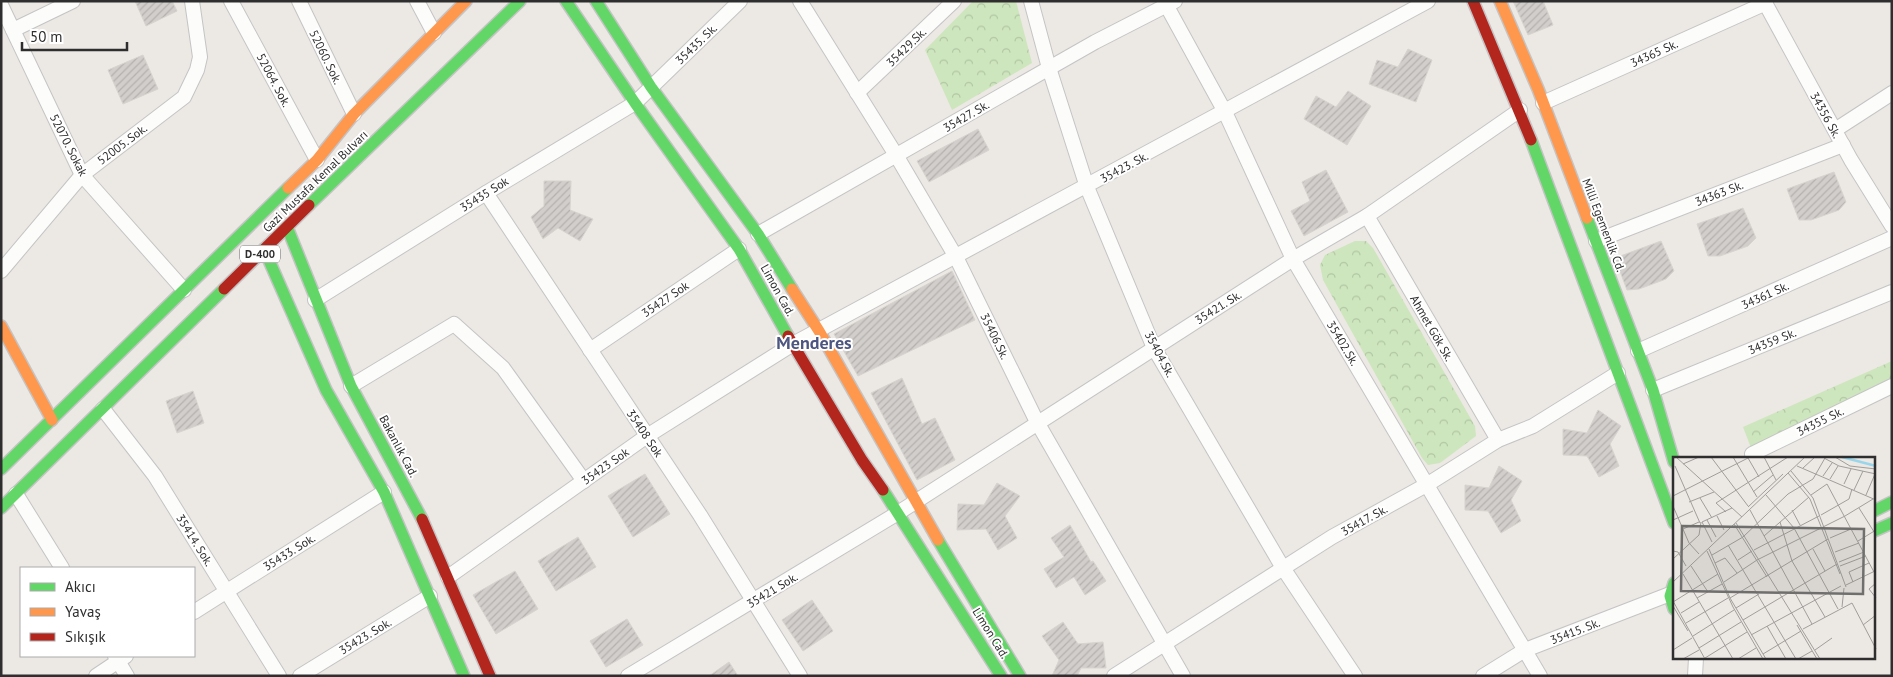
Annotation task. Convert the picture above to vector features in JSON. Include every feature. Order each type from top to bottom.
[{"type":"main road","name":"Gazi Mustafa Kemal Bulvarı","points":[[1,469],[317,160],[354,114],[466,1]]},
{"type":"main road","name":"Gazi Mustafa Kemal Bulvarı","points":[[1,508],[520,1]]},
{"type":"main road","name":"Limon Cad.","points":[[566,1],[635,103],[739,249],[862,460],[898,513],[1001,676]]},
{"type":"main road","name":"Limon Cad.","points":[[596,1],[651,87],[758,234],[819,331],[915,502],[1020,676]]},
{"type":"main road","points":[[1473,1],[1520,110],[1673,521]]},
{"type":"main road","name":"Milli Egemenlik Cd.","points":[[1500,1],[1543,103],[1653,390],[1673,459]]},
{"type":"main road","name":"Bakanlık Cad.","points":[[287,227],[351,386],[425,525],[490,676]]},
{"type":"main road","points":[[264,249],[326,390],[384,492],[464,676]]},
{"type":"main road","points":[[1,326],[52,420]]},
{"type":"main road","points":[[1876,510],[1892,502]]},
{"type":"main road","points":[[1876,530],[1892,523]]},
{"type":"main road","points":[[1672,588],[1671,603],[1673,607]]},
{"type":"street","points":[[13,30],[73,1]]},
{"type":"street","name":"52005. Sok.","points":[[1,272],[82,174],[184,97],[197,70],[200,57],[192,1]]},
{"type":"street","name":"52064. Sok.","points":[[231,1],[317,160]]},
{"type":"street","name":"52060. Sok.","points":[[299,1],[354,114]]},
{"type":"street","points":[[417,1],[434,33]]},
{"type":"street","name":"35435. Sk.","points":[[651,87],[740,1]]},
{"type":"street","name":"35406.Sk.","points":[[800,1],[956,257],[1037,422],[1182,676]]},
{"type":"street","name":"35429.Sk.","points":[[857,93],[954,1]]},
{"type":"street","name":"35404.Sk.","points":[[1032,1],[1049,68],[1087,187],[1154,348],[1284,568],[1355,676]]},
{"type":"street","name":"35423. Sk.","points":[[819,331],[1428,1]]},
{"type":"street","name":"34365 Sk.","points":[[1543,103],[1765,2]]},
{"type":"street","name":"34356 Sk.","points":[[1765,2],[1843,145],[1892,226]]},
{"type":"street","name":"35427. Sk.","points":[[758,234],[1094,42],[1169,3]]},
{"type":"street","name":"35402.Sk.","points":[[1169,3],[1225,112],[1293,259],[1540,676]]},
{"type":"street","name":"52070. Sokak","points":[[1,6],[82,174],[184,290]]},
{"type":"street","name":"35435 Sok","points":[[315,300],[486,192],[635,103],[651,87]]},
{"type":"street","points":[[1835,130],[1892,93]]},
{"type":"street","name":"35421. Sk.","points":[[915,502],[1293,259],[1367,216],[1520,110]]},
{"type":"street","name":"34363 Sk.","points":[[1596,241],[1843,145]]},
{"type":"street","name":"35408 Sok","points":[[486,192],[647,436],[800,676]]},
{"type":"street","name":"Ahmet Gök Sk.","points":[[1367,216],[1498,440]]},
{"type":"street","name":"34361 Sk.","points":[[1638,351],[1892,238]]},
{"type":"street","name":"35427 Sok","points":[[590,350],[739,249]]},
{"type":"street","name":"34359 Sk.","points":[[1653,390],[1892,292]]},
{"type":"street","points":[[351,386],[454,324],[503,368],[584,481]]},
{"type":"street","name":"35423 Sok","points":[[448,577],[647,436],[793,344],[819,331]]},
{"type":"street","name":"35417. Sk.","points":[[1114,676],[1332,537],[1428,484],[1498,440],[1533,426],[1618,373]]},
{"type":"street","name":"34355 Sk.","points":[[1754,457],[1752,454],[1892,386]]},
{"type":"street","name":"35414. Sok.","points":[[103,409],[155,476],[279,676]]},
{"type":"street","name":"35433. Sok.","points":[[195,611],[384,492]]},
{"type":"street","points":[[16,494],[61,567]]},
{"type":"street","name":"35421 Sok.","points":[[628,676],[754,602],[915,502]]},
{"type":"street","name":"35415. Sk.","points":[[1483,676],[1525,650],[1672,588]]},
{"type":"street","name":"35423. Sok.","points":[[300,676],[430,596]]},
{"type":"street","points":[[96,676],[120,658],[127,676]]},
{"type":"street","points":[[1695,676],[1696,660]]},
{"type":"green space","points":[[973,1],[1016,1],[1032,63],[952,110],[925,50]]},
{"type":"green space","points":[[1355,241],[1366,241],[1373,248],[1475,426],[1476,436],[1440,463],[1428,465],[1422,458],[1323,280],[1320,265],[1325,255]]},
{"type":"green space","points":[[1892,361],[1892,383],[1753,453],[1743,427]]},
{"type":"building","points":[[135,1],[172,1],[177,11],[146,26]]},
{"type":"building","points":[[1513,1],[1543,1],[1553,25],[1528,35]]},
{"type":"building","points":[[1408,49],[1432,60],[1416,102],[1369,84],[1377,60],[1398,67]]},
{"type":"building","points":[[143,55],[158,89],[123,104],[108,70]]},
{"type":"building","points":[[1348,91],[1371,106],[1347,145],[1304,119],[1316,96],[1336,107]]},
{"type":"building","points":[[978,129],[989,150],[929,182],[917,161]]},
{"type":"building","points":[[1326,170],[1348,212],[1304,236],[1291,211],[1310,201],[1302,182]]},
{"type":"building","points":[[1834,172],[1846,202],[1839,210],[1811,220],[1799,220],[1787,189]]},
{"type":"building","points":[[544,181],[571,181],[570,210],[593,219],[580,241],[558,228],[543,239],[531,217],[544,206]]},
{"type":"building","points":[[1743,208],[1756,238],[1748,246],[1720,256],[1708,256],[1697,224]]},
{"type":"building","points":[[1661,241],[1674,271],[1666,279],[1639,289],[1627,290],[1615,258]]},
{"type":"building","points":[[952,271],[975,320],[858,376],[834,334]]},
{"type":"building","points":[[902,378],[922,424],[935,418],[955,460],[917,480],[871,393]]},
{"type":"building","points":[[193,391],[204,423],[177,433],[166,401]]},
{"type":"building","points":[[1598,410],[1621,426],[1610,444],[1619,466],[1599,477],[1587,456],[1563,455],[1563,429],[1587,433]]},
{"type":"building","points":[[1499,466],[1522,481],[1511,500],[1521,521],[1501,533],[1488,511],[1465,510],[1465,485],[1489,488]]},
{"type":"building","points":[[645,474],[670,514],[633,537],[608,496]]},
{"type":"building","points":[[997,483],[1020,496],[1005,516],[1017,538],[998,550],[986,529],[957,530],[958,504],[984,505]]},
{"type":"building","points":[[1070,525],[1091,562],[1093,561],[1106,581],[1085,595],[1074,577],[1056,588],[1044,569],[1064,557],[1051,538]]},
{"type":"building","points":[[578,537],[596,567],[556,591],[538,561]]},
{"type":"building","points":[[515,571],[538,609],[496,634],[473,595]]},
{"type":"building","points":[[812,600],[833,631],[803,651],[782,620]]},
{"type":"building","points":[[627,619],[643,645],[606,667],[590,641]]},
{"type":"building","points":[[1063,622],[1078,644],[1103,642],[1106,668],[1081,668],[1077,676],[1052,676],[1059,660],[1042,636]]},
{"type":"building","points":[[729,662],[738,676],[709,676]]},
{"type":"traffic: fast","points":[[309,205],[520,1]]},
{"type":"traffic: fast","points":[[566,1],[635,103],[739,249],[788,336]]},
{"type":"traffic: fast","points":[[596,1],[651,87],[758,234],[792,289]]},
{"type":"traffic: fast","points":[[1531,140],[1673,520]]},
{"type":"traffic: fast","points":[[1,469],[288,188]]},
{"type":"traffic: fast","points":[[1587,218],[1653,390],[1673,459]]},
{"type":"traffic: fast","points":[[287,227],[351,386],[422,519]]},
{"type":"traffic: fast","points":[[264,249],[326,390],[384,492],[464,676]]},
{"type":"traffic: fast","points":[[1,508],[224,289]]},
{"type":"traffic: fast","points":[[883,490],[1001,676]]},
{"type":"traffic: fast","points":[[1876,510],[1892,502]]},
{"type":"traffic: fast","points":[[1876,530],[1892,523]]},
{"type":"traffic: fast","points":[[938,540],[1020,676]]},
{"type":"traffic: fast","points":[[1673,586],[1670,596],[1673,606]]},
{"type":"traffic: slow","points":[[288,188],[317,160],[354,114],[466,1]]},
{"type":"traffic: slow","points":[[1500,1],[1538,89],[1587,218]]},
{"type":"traffic: slow","points":[[792,289],[819,331],[938,540]]},
{"type":"traffic: slow","points":[[1,326],[52,420]]},
{"type":"traffic: jam","points":[[1473,1],[1531,140]]},
{"type":"traffic: jam","points":[[224,289],[309,205]]},
{"type":"traffic: jam","points":[[788,336],[862,460],[883,490]]},
{"type":"traffic: jam","points":[[422,519],[490,676]]},
{"type":"district","name":"Menderes","points":[[814,342]]}]
